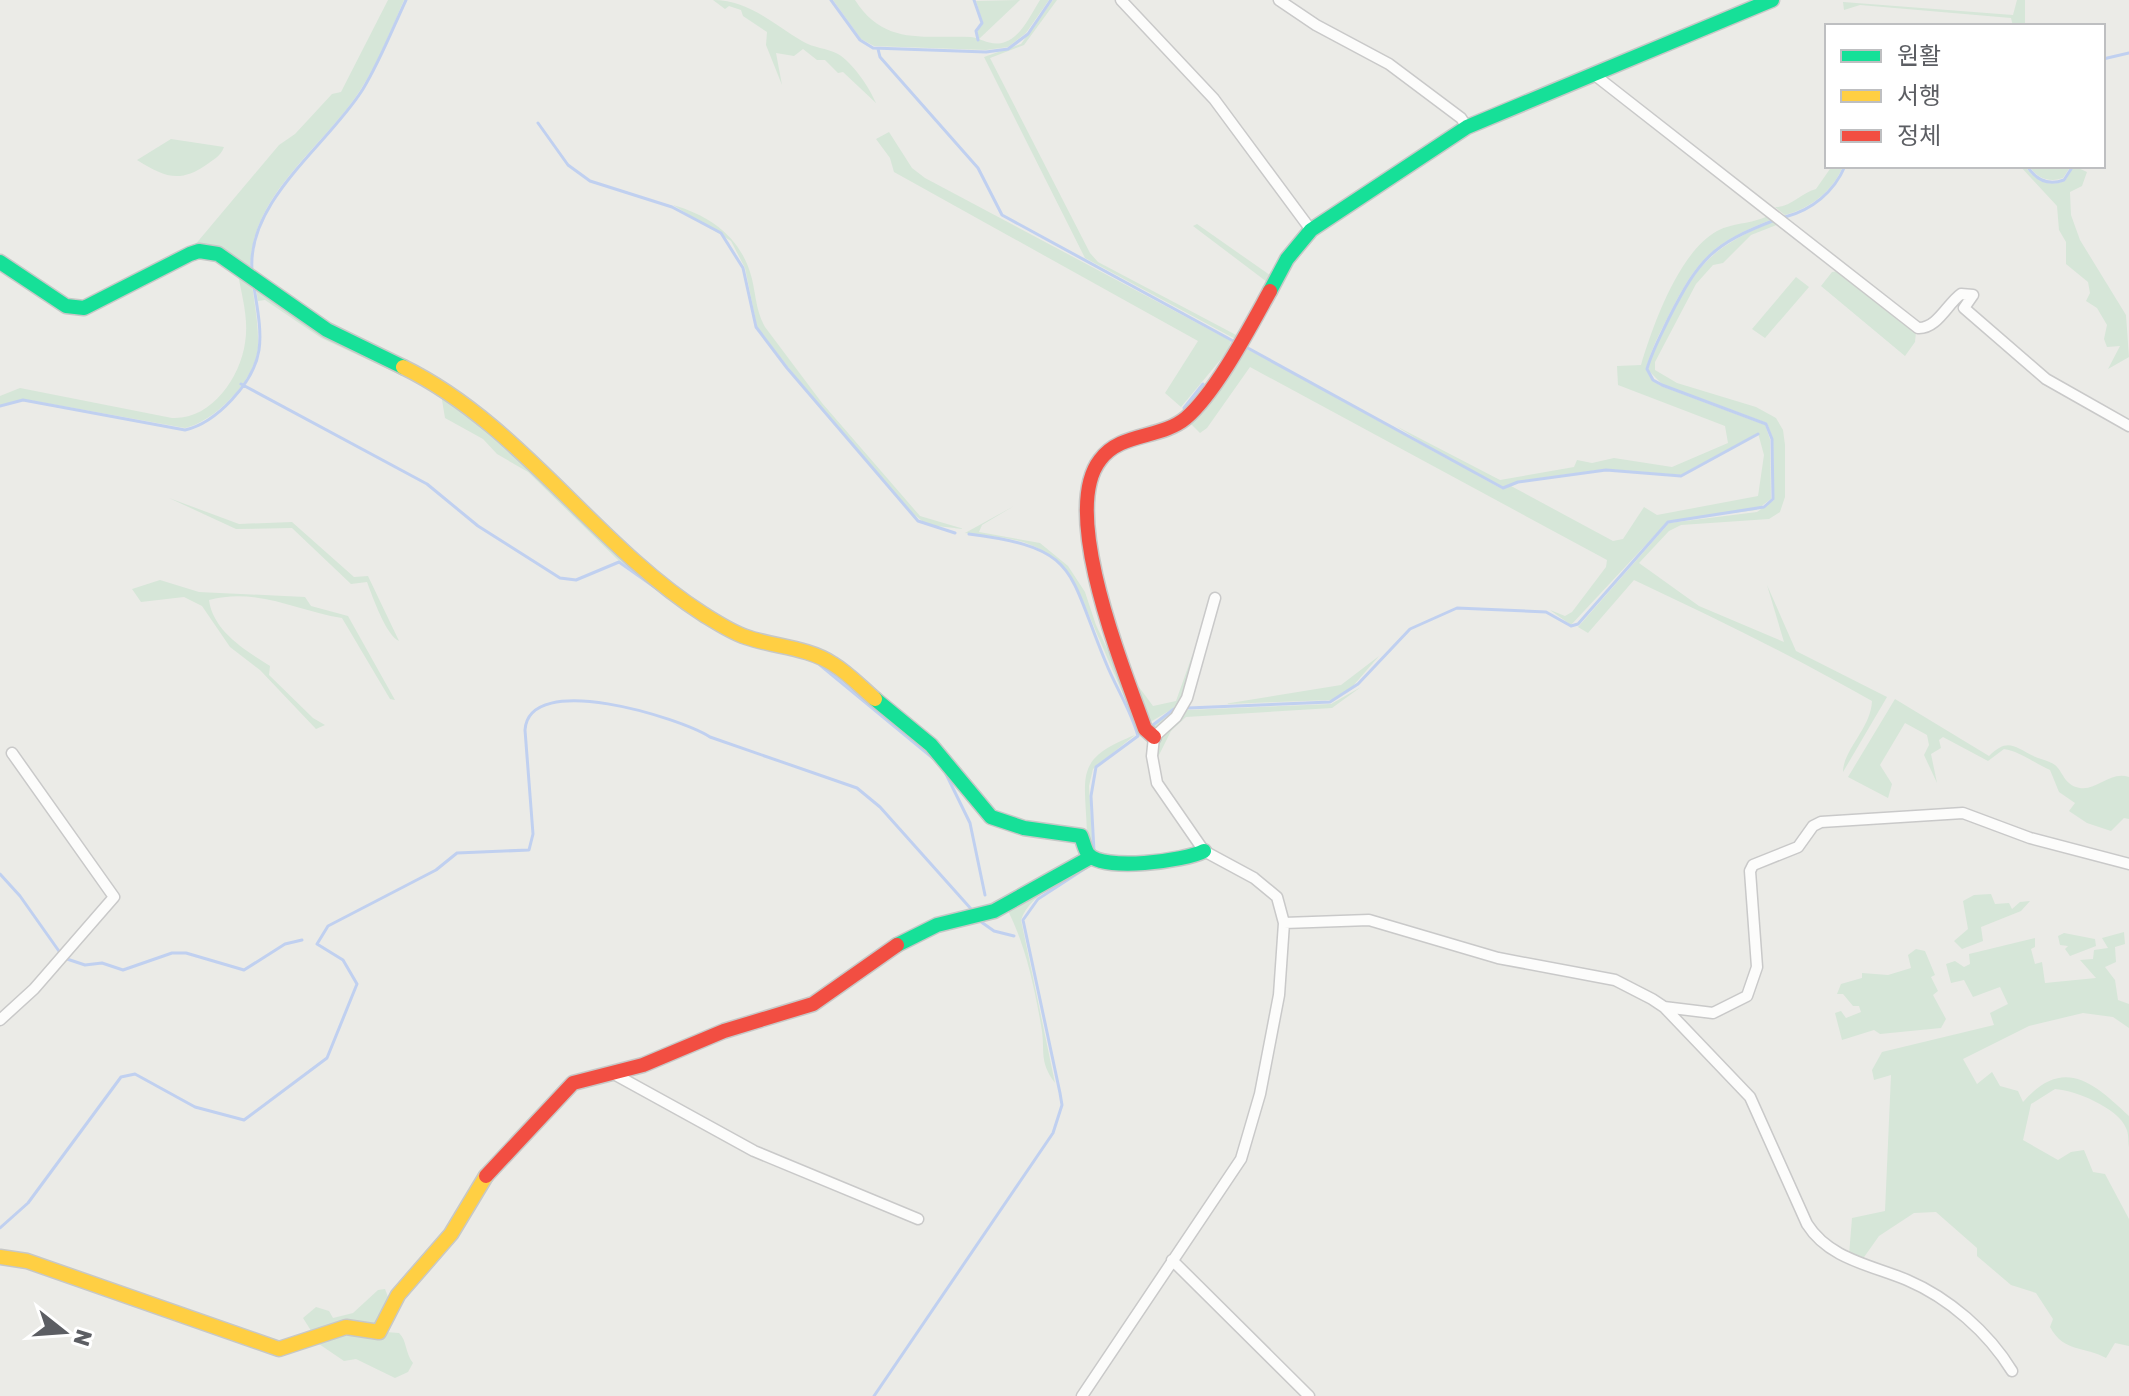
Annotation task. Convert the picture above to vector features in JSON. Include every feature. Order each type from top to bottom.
[{"type":"street","points":[[1121,0],[1214,99],[1311,230]]},
{"type":"street","points":[[1279,0],[1316,25],[1389,64],[1461,118],[1467,127]]},
{"type":"street","points":[[1154,737],[1145,729],[1136,708],[1103,611],[1087,525],[1088,494],[1093,471],[1108,450],[1123,442],[1170,428],[1187,417],[1239,348],[1287,259],[1311,230],[1467,127],[1596,76],[1772,0]]},
{"type":"street","points":[[1596,76],[1918,328],[1926,328],[1935,321],[1961,294],[1973,295],[1964,308],[2012,346],[2037,372],[2129,426]]},
{"type":"street","points":[[0,262],[66,306],[78,308],[91,307],[199,251],[212,252],[232,262],[327,330],[442,386],[545,475],[612,544],[702,613],[744,637],[804,651],[832,663],[931,745],[991,817],[1024,828],[1081,836],[1091,857]]},
{"type":"street","points":[[1082,1396],[1233,1173],[1244,1150],[1260,1094],[1279,995],[1284,923],[1277,897],[1271,889],[1204,851],[1157,783],[1152,756],[1154,737],[1176,717],[1187,698],[1215,598]]},
{"type":"street","points":[[0,1020],[23,1001],[114,897],[12,753]]},
{"type":"street","points":[[1664,1007],[1713,1013],[1747,996],[1757,967],[1750,871],[1753,865],[1798,847],[1813,826],[1821,822],[1963,813],[2030,838],[2129,864]]},
{"type":"street","points":[[0,1257],[27,1261],[279,1349],[346,1327],[379,1332],[398,1295],[451,1234],[489,1171],[562,1091],[583,1079],[614,1074],[734,1028],[813,1004],[901,942],[937,925],[994,911],[1091,857],[1177,860],[1195,857],[1204,851]]},
{"type":"street","points":[[1284,923],[1369,920],[1498,958],[1615,980],[1664,1007],[1750,1097],[1807,1224],[1818,1240],[1833,1251],[1908,1280],[1941,1299],[1985,1336],[2012,1371]]},
{"type":"street","points":[[614,1074],[754,1151],[918,1219]]},
{"type":"street","points":[[1172,1260],[1309,1396]]},
{"type":"green space","points":[[388,0],[404,0],[379,56],[345,111],[273,197],[260,221],[252,246],[251,274],[234,260],[189,252],[279,145],[295,134],[332,94],[341,92]]},
{"type":"green space","points":[[713,0],[749,8],[806,43],[838,54],[860,76],[876,103],[843,72],[838,73],[825,60],[817,60],[803,49],[794,56],[776,53],[782,85],[766,45],[767,32],[743,16],[741,10],[729,6],[725,9]]},
{"type":"green space","points":[[833,0],[855,0],[866,15],[879,25],[906,35],[971,37],[995,43],[1011,39],[1026,24],[1040,0],[1049,0],[1026,33],[1008,47],[986,50],[874,46],[861,39]]},
{"type":"green space","points":[[1020,0],[979,39],[977,32],[983,23],[976,1]]},
{"type":"green space","points":[[1053,0],[1057,0],[1024,45],[990,58],[1090,253],[1098,262],[1238,336],[1267,282],[1193,226],[1197,224],[1274,278],[1237,340],[1085,258],[984,57],[1021,44]]},
{"type":"green space","points":[[2017,0],[2025,0],[2025,24],[2012,24],[2011,18],[1860,5],[1844,10],[1843,2],[2013,15]]},
{"type":"green space","points":[[889,132],[912,168],[925,178],[1231,341],[1227,352],[1181,407],[1165,393],[1198,341],[894,172],[890,158],[876,139]]},
{"type":"green space","points":[[171,139],[224,147],[219,156],[206,165],[179,176],[163,174],[137,160]]},
{"type":"green space","points":[[1831,168],[1842,168],[1827,191],[1804,208],[1785,215],[1775,207],[1786,205],[1816,189]]},
{"type":"green space","points":[[2022,168],[2048,183],[2065,181],[2073,168],[2087,172],[2082,186],[2070,192],[2071,215],[2080,240],[2126,315],[2129,357],[2108,369],[2120,346],[2107,347],[2104,339],[2107,325],[2097,308],[2086,301],[2090,293],[2088,282],[2066,264],[2066,242],[2059,230],[2057,206]]},
{"type":"green space","points":[[2031,168],[2070,168],[2063,178],[2053,180],[2036,174]]},
{"type":"green space","points":[[673,205],[712,222],[733,240],[747,264],[765,327],[822,403],[920,516],[964,529],[927,525],[911,512],[820,408],[757,327],[745,268],[731,241]]},
{"type":"green space","points":[[1771,214],[1776,218],[1722,244],[1699,266],[1665,323],[1646,369],[1653,381],[1661,386],[1765,425],[1770,439],[1771,499],[1756,510],[1668,521],[1571,625],[1550,610],[1565,616],[1572,612],[1606,567],[1607,560],[1250,367],[1207,428],[1200,433],[1189,422],[1244,347],[1453,462],[1396,426],[1500,480],[1574,467],[1577,460],[1592,463],[1614,458],[1672,467],[1728,443],[1725,426],[1618,385],[1617,366],[1641,365],[1669,291],[1679,272],[1703,241],[1724,228]],"holes":[[[1758,433],[1764,455],[1758,496],[1657,515],[1644,507],[1623,539],[1613,541],[1511,486],[1502,489],[1474,474],[1503,487],[1518,481],[1606,469],[1681,475]]]},
{"type":"green space","points":[[1775,221],[1779,224],[1751,235],[1723,263],[1713,265],[1696,284],[1655,362],[1655,370],[1677,383],[1756,407],[1776,418],[1783,430],[1785,445],[1785,497],[1780,512],[1769,519],[1681,525],[1669,531],[1639,563],[1699,606],[1784,642],[1767,585],[1796,651],[1887,697],[1843,772],[1847,755],[1867,720],[1872,701],[1843,685],[1634,580],[1588,633],[1578,627],[1669,523],[1757,512],[1774,500],[1773,439],[1767,423],[1662,384],[1648,370],[1652,354],[1697,272],[1727,245]]},
{"type":"green space","points":[[1840,271],[1916,332],[1915,342],[1905,356],[1821,286],[1832,272]]},
{"type":"green space","points":[[238,274],[251,278],[258,331],[255,360],[242,386],[221,408],[197,424],[185,428],[23,399],[0,405],[0,396],[20,388],[172,418],[199,412],[230,383],[242,356],[246,325]]},
{"type":"green space","points":[[1796,277],[1809,287],[1765,338],[1752,329]]},
{"type":"green space","points":[[256,288],[434,381],[695,614],[619,561],[528,472],[497,454],[483,439],[445,418],[441,394],[321,338],[265,300],[258,301]]},
{"type":"green space","points":[[169,498],[239,524],[292,522],[354,577],[368,576],[399,641],[385,624],[367,582],[351,584],[292,528],[236,529]]},
{"type":"green space","points":[[1014,506],[982,525],[979,532],[1040,543],[1068,566],[1085,592],[1096,625],[1129,695],[1140,734],[1076,585],[1065,570],[1053,558],[1028,544],[965,533]]},
{"type":"green space","points":[[160,580],[199,592],[305,597],[311,606],[348,616],[395,700],[390,699],[342,618],[260,598],[244,596],[209,600],[223,630],[270,666],[269,675],[313,718],[325,725],[316,729],[260,670],[230,647],[202,606],[184,597],[141,602],[132,589]]},
{"type":"green space","points":[[1115,625],[1136,683],[1153,706],[1176,701],[1192,656],[1195,657],[1179,708],[1153,732],[1149,730],[1174,708],[1147,724]]},
{"type":"green space","points":[[1379,656],[1353,686],[1332,700],[1224,704],[1341,685]]},
{"type":"green space","points":[[1361,687],[1332,708],[1186,717],[1171,731],[1156,761],[1158,743],[1187,710],[1331,704]]},
{"type":"green space","points":[[1895,699],[1989,756],[2007,745],[2051,762],[2076,787],[2089,787],[2115,777],[2129,777],[2129,819],[2124,818],[2111,831],[2087,823],[2069,811],[2075,803],[2059,792],[2050,770],[2004,749],[1988,761],[1943,737],[1939,740],[1941,748],[1931,754],[1937,783],[1924,755],[1929,745],[1927,735],[1905,723],[1880,765],[1892,784],[1888,798],[1848,777]]},
{"type":"green space","points":[[1135,735],[1093,769],[1089,786],[1093,854],[1083,835],[1087,833],[1087,771],[1101,752]]},
{"type":"green space","points":[[1093,862],[1042,894],[1021,920],[1055,1083],[1044,1061],[1041,1025],[1028,964],[1006,907]]},
{"type":"green space","points":[[1991,894],[1995,904],[2009,903],[2012,909],[2020,902],[2030,901],[2021,911],[1981,927],[1983,941],[1962,949],[1954,941],[1968,929],[1963,901],[1974,895]]},
{"type":"green space","points":[[2124,932],[2125,944],[2115,947],[2116,962],[2105,967],[2115,980],[2118,1000],[2129,1004],[2129,1028],[2113,1017],[2083,1013],[2029,1026],[1963,1059],[1977,1084],[1992,1072],[2000,1086],[2018,1091],[2023,1102],[2051,1080],[2065,1077],[2090,1084],[2129,1116],[2129,1147],[2126,1128],[2114,1114],[2084,1097],[2055,1089],[2031,1104],[2023,1140],[2058,1160],[2071,1152],[2084,1150],[2093,1172],[2105,1174],[2129,1219],[2129,1346],[2115,1343],[2106,1358],[2062,1341],[2050,1327],[2053,1319],[2036,1293],[2011,1285],[1977,1256],[1977,1248],[1936,1212],[1914,1213],[1879,1236],[1862,1260],[1849,1255],[1852,1218],[1885,1211],[1891,1075],[1874,1080],[1872,1070],[1882,1052],[1994,1025],[1990,1013],[2008,1004],[2000,987],[1973,997],[1964,980],[1951,983],[1946,964],[1955,961],[1964,967],[1970,964],[1969,954],[2035,938],[2035,947],[2031,949],[2035,964],[2042,962],[2045,983],[2096,978],[2080,960],[2093,959],[2094,950],[2108,948],[2102,938]]},
{"type":"green space","points":[[2064,933],[2095,939],[2096,946],[2070,956],[2065,949],[2068,946],[2060,945],[2058,936]]},
{"type":"green space","points":[[1916,949],[1925,951],[1935,975],[1931,977],[1938,991],[1933,995],[1946,1019],[1941,1028],[1880,1034],[1874,1030],[1842,1040],[1835,1013],[1841,1011],[1846,1018],[1861,1012],[1859,1006],[1853,1006],[1843,994],[1837,994],[1841,984],[1862,978],[1862,973],[1888,975],[1911,968],[1908,955]]},
{"type":"green space","points":[[385,1289],[391,1305],[381,1327],[315,1337],[303,1318],[316,1307],[329,1311],[333,1318],[353,1313],[378,1290]]},
{"type":"green space","points":[[345,1329],[399,1333],[413,1363],[408,1372],[395,1378],[356,1359],[344,1361],[316,1342]]},
{"type":"waterway","points":[[252,270],[254,244],[262,220],[276,196],[363,89],[406,0]]},
{"type":"waterway","points":[[831,0],[860,40],[873,48],[986,52],[1008,49],[1028,34],[1051,0]]},
{"type":"waterway","points":[[974,0],[982,23],[976,31],[978,40]]},
{"type":"waterway","points":[[878,49],[880,57],[978,168],[1002,215],[1235,342],[1230,350]]},
{"type":"waterway","points":[[2105,59],[2129,53]]},
{"type":"waterway","points":[[538,123],[568,165],[590,181],[672,207],[721,233],[743,268],[756,327],[787,368],[918,521],[955,533]]},
{"type":"waterway","points":[[1785,217],[1821,199],[1844,168]]},
{"type":"waterway","points":[[2029,168],[2038,178],[2048,182],[2064,180],[2072,168]]},
{"type":"waterway","points":[[1188,708],[1330,702],[1358,684],[1410,629],[1457,608],[1546,612],[1571,626],[1578,624],[1668,522],[1764,507],[1773,499],[1772,439],[1766,424],[1662,385],[1653,380],[1647,369],[1669,318],[1699,267],[1736,237],[1775,220]]},
{"type":"waterway","points":[[0,406],[23,400],[185,430],[197,426],[232,400],[256,363],[260,335],[254,287]]},
{"type":"waterway","points":[[1246,347],[1503,488],[1518,482],[1606,470],[1681,476],[1758,434]]},
{"type":"waterway","points":[[241,384],[427,484],[478,526],[560,578],[576,580],[619,562],[694,615]]},
{"type":"waterway","points":[[1184,408],[1203,384]]},
{"type":"waterway","points":[[969,534],[1032,547],[1051,556],[1064,569],[1075,585],[1131,717],[1138,736],[1096,767],[1091,796],[1094,851]]},
{"type":"waterway","points":[[705,622],[733,638]]},
{"type":"waterway","points":[[820,665],[934,759]]},
{"type":"waterway","points":[[0,1228],[28,1203],[121,1077],[135,1074],[195,1107],[244,1120],[327,1058],[357,984],[343,960],[317,944],[328,926],[436,870],[457,853],[529,850],[533,834],[525,730],[533,712],[551,703],[577,701],[608,704],[669,719],[710,737],[857,788],[880,807],[972,910]]},
{"type":"waterway","points":[[1149,728],[1174,709]]},
{"type":"waterway","points":[[946,774],[970,823],[985,895]]},
{"type":"waterway","points":[[874,1396],[1053,1133],[1062,1105],[1023,920],[1038,899],[1092,864]]},
{"type":"waterway","points":[[0,874],[20,896],[61,954]]},
{"type":"waterway","points":[[977,919],[994,931],[1014,936]]},
{"type":"waterway","points":[[67,959],[85,965],[102,963],[123,970],[172,953],[186,953],[244,970],[285,944],[302,940]]},
{"type":"traffic: fast","points":[[1270,291],[1287,259],[1311,230],[1467,127],[1772,0]]},
{"type":"traffic: fast","points":[[0,262],[66,306],[84,308],[190,254],[199,251],[218,254],[327,330],[403,367]]},
{"type":"traffic: fast","points":[[875,699],[931,745],[991,817],[1024,828],[1081,836],[1088,854],[1110,863],[1163,861],[1204,851]]},
{"type":"traffic: fast","points":[[897,945],[937,925],[994,911],[1091,857]]},
{"type":"traffic: slow","points":[[403,367],[445,391],[484,420],[627,554],[703,614],[746,637],[823,658],[875,699]]},
{"type":"traffic: slow","points":[[0,1257],[27,1261],[279,1349],[346,1327],[379,1332],[398,1295],[451,1234],[486,1176]]},
{"type":"traffic: jam","points":[[1154,737],[1145,729],[1100,593],[1087,516],[1089,484],[1100,460],[1108,451],[1129,440],[1176,425],[1198,406],[1232,358],[1270,291]]},
{"type":"traffic: jam","points":[[486,1176],[573,1083],[643,1065],[724,1031],[813,1004],[897,945]]}]
